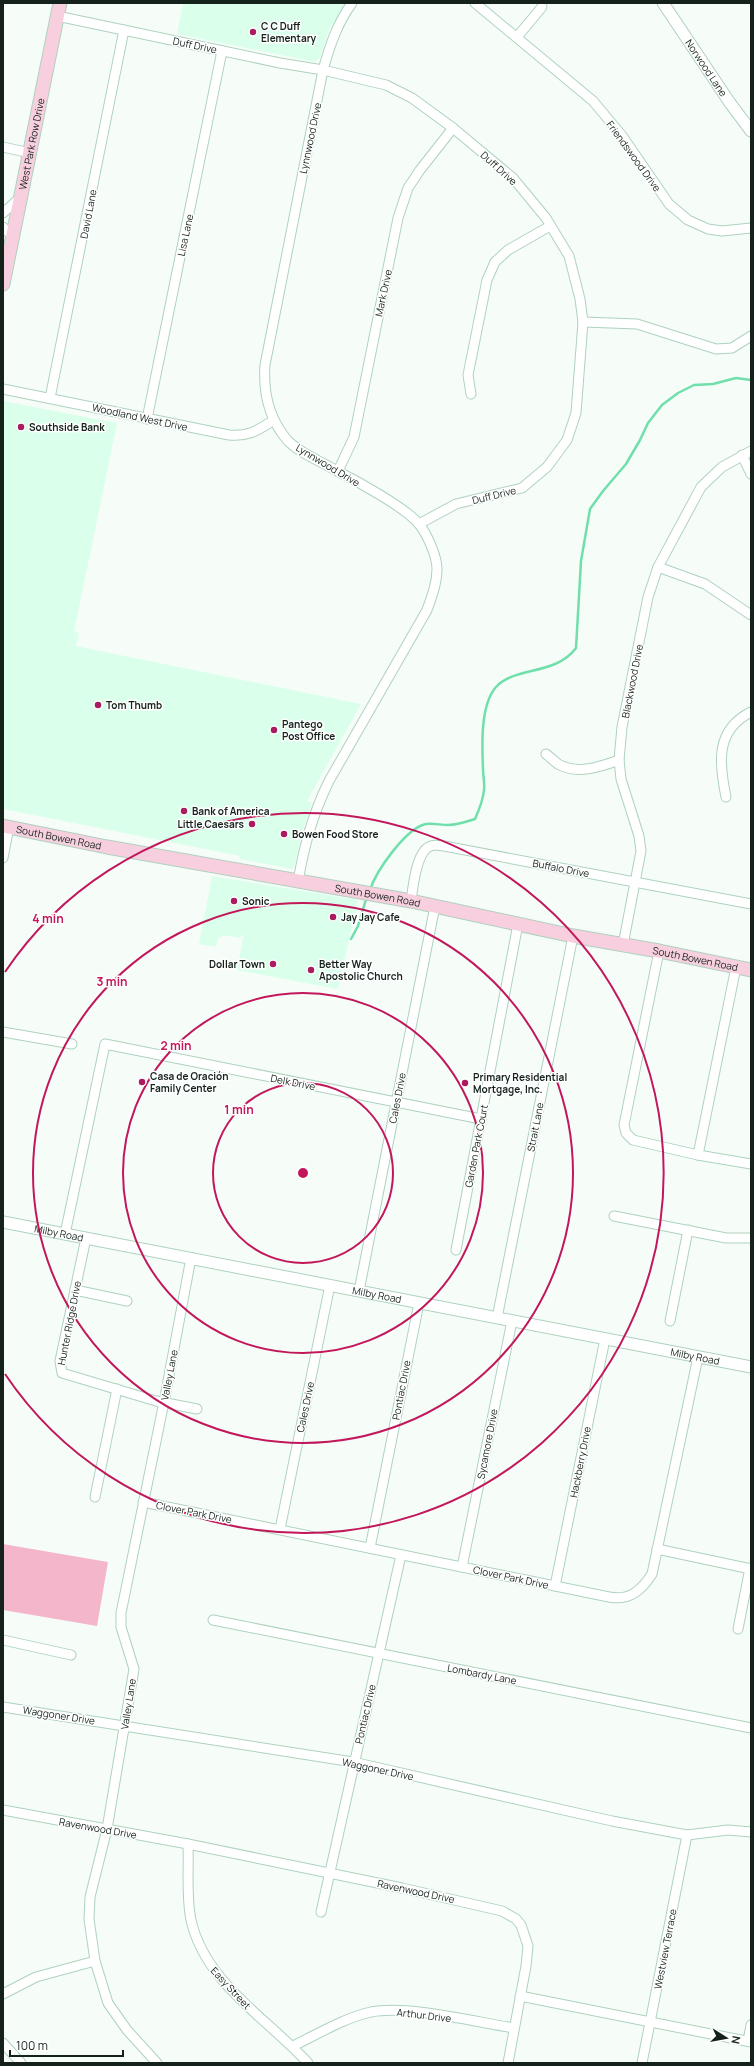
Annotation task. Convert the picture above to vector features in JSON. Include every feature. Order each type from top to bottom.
[{"type":"main road","name":"West Park Row Drive","points":[[3,284],[60,3]]},
{"type":"main road","name":"South Bowen Road","points":[[6,826],[411,901],[573,936],[659,951],[751,970]]},
{"type":"street","name":"Lynnwood Drive","points":[[298,881],[310,824],[328,781],[427,610],[436,584],[437,567],[430,545],[419,524],[393,505],[338,471],[301,452],[289,441],[274,420],[264,386],[265,365],[323,70],[331,40],[342,17],[352,3]]},
{"type":"street","name":"Friendswood Drive","points":[[476,3],[593,102],[623,137],[669,204],[688,220],[708,230],[722,231],[751,228]]},
{"type":"street","name":"Norwood Lane","points":[[663,3],[730,103],[751,131]]},
{"type":"street","points":[[517,37],[542,7]]},
{"type":"street","name":"Duff Drive","points":[[57,16],[280,64],[323,70],[386,85],[412,98],[453,128],[513,178],[532,200],[569,256],[580,299],[583,322],[576,413],[567,440],[547,467],[522,488],[456,504],[419,524]]},
{"type":"street","name":"David Lane","points":[[50,398],[124,30]]},
{"type":"street","name":"Lisa Lane","points":[[147,419],[222,51]]},
{"type":"street","name":"Mark Drive","points":[[338,471],[354,437],[398,218],[405,196],[420,170],[453,128]]},
{"type":"street","points":[[3,147],[30,153]]},
{"type":"street","points":[[3,213],[21,197]]},
{"type":"street","points":[[471,394],[468,375],[487,280],[495,262],[508,250],[550,226]]},
{"type":"street","points":[[3,227],[13,237]]},
{"type":"street","points":[[583,322],[637,324],[716,349],[732,348],[751,336]]},
{"type":"street","name":"Woodland West Drive","points":[[3,389],[219,434],[242,436],[250,434],[274,420]]},
{"type":"street","name":"Blackwood Drive","points":[[623,945],[641,851],[639,836],[621,779],[619,760],[622,727],[648,597],[658,567],[701,487],[722,467],[751,450]]},
{"type":"street","points":[[742,455],[751,474]]},
{"type":"street","points":[[658,567],[705,584],[751,615]]},
{"type":"street","points":[[726,797],[721,772],[721,753],[727,734],[740,718],[751,712]]},
{"type":"street","points":[[546,754],[562,766],[579,769],[603,766],[619,760]]},
{"type":"street","points":[[3,858],[6,826]]},
{"type":"street","name":"Buffalo Drive","points":[[411,901],[420,859],[423,852],[431,845],[444,846],[751,904]]},
{"type":"street","name":"Cales Drive","points":[[359,1291],[435,906]]},
{"type":"street","name":"Garden Park Court","points":[[456,1250],[518,924]]},
{"type":"street","name":"Strait Lane","points":[[497,1318],[573,936]]},
{"type":"street","points":[[659,951],[624,1125],[626,1133],[633,1140],[751,1164]]},
{"type":"street","points":[[698,1154],[736,967]]},
{"type":"street","points":[[3,1032],[72,1044]]},
{"type":"street","name":"Delk Drive","points":[[64,1234],[104,1044],[481,1119]]},
{"type":"street","points":[[614,1216],[726,1238],[751,1238]]},
{"type":"street","name":"Milby Road","points":[[3,1222],[751,1367]]},
{"type":"street","points":[[670,1321],[688,1230]]},
{"type":"street","name":"Hunter Ridge Drive","points":[[86,1238],[60,1371],[65,1375],[164,1402],[197,1409]]},
{"type":"street","name":"Valley Lane","points":[[157,2063],[127,2030],[108,2003],[95,1961],[89,1919],[90,1897],[107,1829],[134,1669],[121,1627],[121,1613],[164,1402],[191,1258]]},
{"type":"street","name":"Cales Drive","points":[[280,1529],[330,1285]]},
{"type":"street","points":[[75,1290],[127,1301]]},
{"type":"street","name":"Pontiac Drive","points":[[370,1548],[419,1303]]},
{"type":"street","name":"Sycamore Drive","points":[[462,1567],[512,1321]]},
{"type":"street","name":"Hackberry Drive","points":[[555,1586],[605,1339]]},
{"type":"street","name":"Clover Park Drive","points":[[143,1502],[620,1599],[630,1596],[645,1584],[652,1574],[698,1357]]},
{"type":"street","points":[[95,1497],[117,1389]]},
{"type":"street","points":[[657,1549],[750,1568],[738,1629]]},
{"type":"street","name":"Pontiac Drive","points":[[321,1912],[353,1762],[401,1555]]},
{"type":"street","name":"Lombardy Lane","points":[[213,1620],[751,1728]]},
{"type":"street","points":[[3,1640],[71,1655]]},
{"type":"street","name":"Waggoner Drive","points":[[3,1707],[353,1762],[612,1821],[687,1835],[728,1830],[751,1832]]},
{"type":"street","name":"Ravenwood Drive","points":[[3,1810],[188,1844],[330,1873],[487,1907],[510,1915],[522,1925],[528,1946],[508,2063]]},
{"type":"street","name":"Westview Terrace","points":[[642,2063],[687,1835]]},
{"type":"street","name":"Easy Street","points":[[188,1844],[191,1919],[198,1943],[212,1968],[251,2009],[293,2046],[308,2063]]},
{"type":"street","points":[[3,1994],[36,1977],[95,1961]]},
{"type":"street","points":[[520,1996],[749,2042],[751,2025]]},
{"type":"street","name":"Arthur Drive","points":[[293,2046],[338,2024],[372,2012],[397,2011],[423,2013],[514,2028]]},
{"type":"street","points":[[3,2043],[21,2063]]},
{"type":"shaded area","name":"C C Duff Elementary","points":[[183,3],[345,3],[329,30],[320,57],[315,62],[177,34]]},
{"type":"shaded area","points":[[3,401],[117,423],[74,632],[79,633],[76,646],[361,704],[307,801],[312,803],[303,829],[294,868],[292,869],[239,859],[240,856],[3,809]]},
{"type":"shaded area","points":[[212,876],[358,900],[338,989],[237,970],[244,933],[240,938],[223,935],[218,939],[216,947],[199,944]]},
{"type":"shaded area","points":[[3,1544],[108,1562],[97,1626],[3,1610]]},
{"type":"waterway","points":[[370,890],[378,872],[393,851],[410,833],[418,827],[426,824],[448,825],[475,819],[481,805],[484,785],[482,749],[483,726],[487,704],[496,687],[504,680],[557,663],[567,657],[576,648],[581,561],[590,509],[626,464],[648,423],[662,405],[678,393],[694,385],[713,384],[736,378],[751,380]]},
{"type":"waterway","points":[[351,939],[358,926],[367,896]]},
{"type":"place","name":"C C Duff Elementary","points":[[253,32]]},
{"type":"place","name":"Southside Bank","points":[[21,427]]},
{"type":"place","name":"Tom Thumb","points":[[98,705]]},
{"type":"place","name":"Pantego Post Office","points":[[274,730]]},
{"type":"place","name":"Bank of America","points":[[184,811]]},
{"type":"place","name":"Little Caesars","points":[[252,824]]},
{"type":"place","name":"Bowen Food Store","points":[[284,834]]},
{"type":"place","name":"Sonic","points":[[234,901]]},
{"type":"place","name":"Jay Jay Cafe","points":[[333,917]]},
{"type":"place","name":"Dollar Town","points":[[273,964]]},
{"type":"place","name":"Better Way Apostolic Church","points":[[311,970]]},
{"type":"place","name":"Casa de Oración Family Center","points":[[142,1082]]},
{"type":"place","name":"Primary Residential Mortgage, Inc.","points":[[465,1083]]}]
